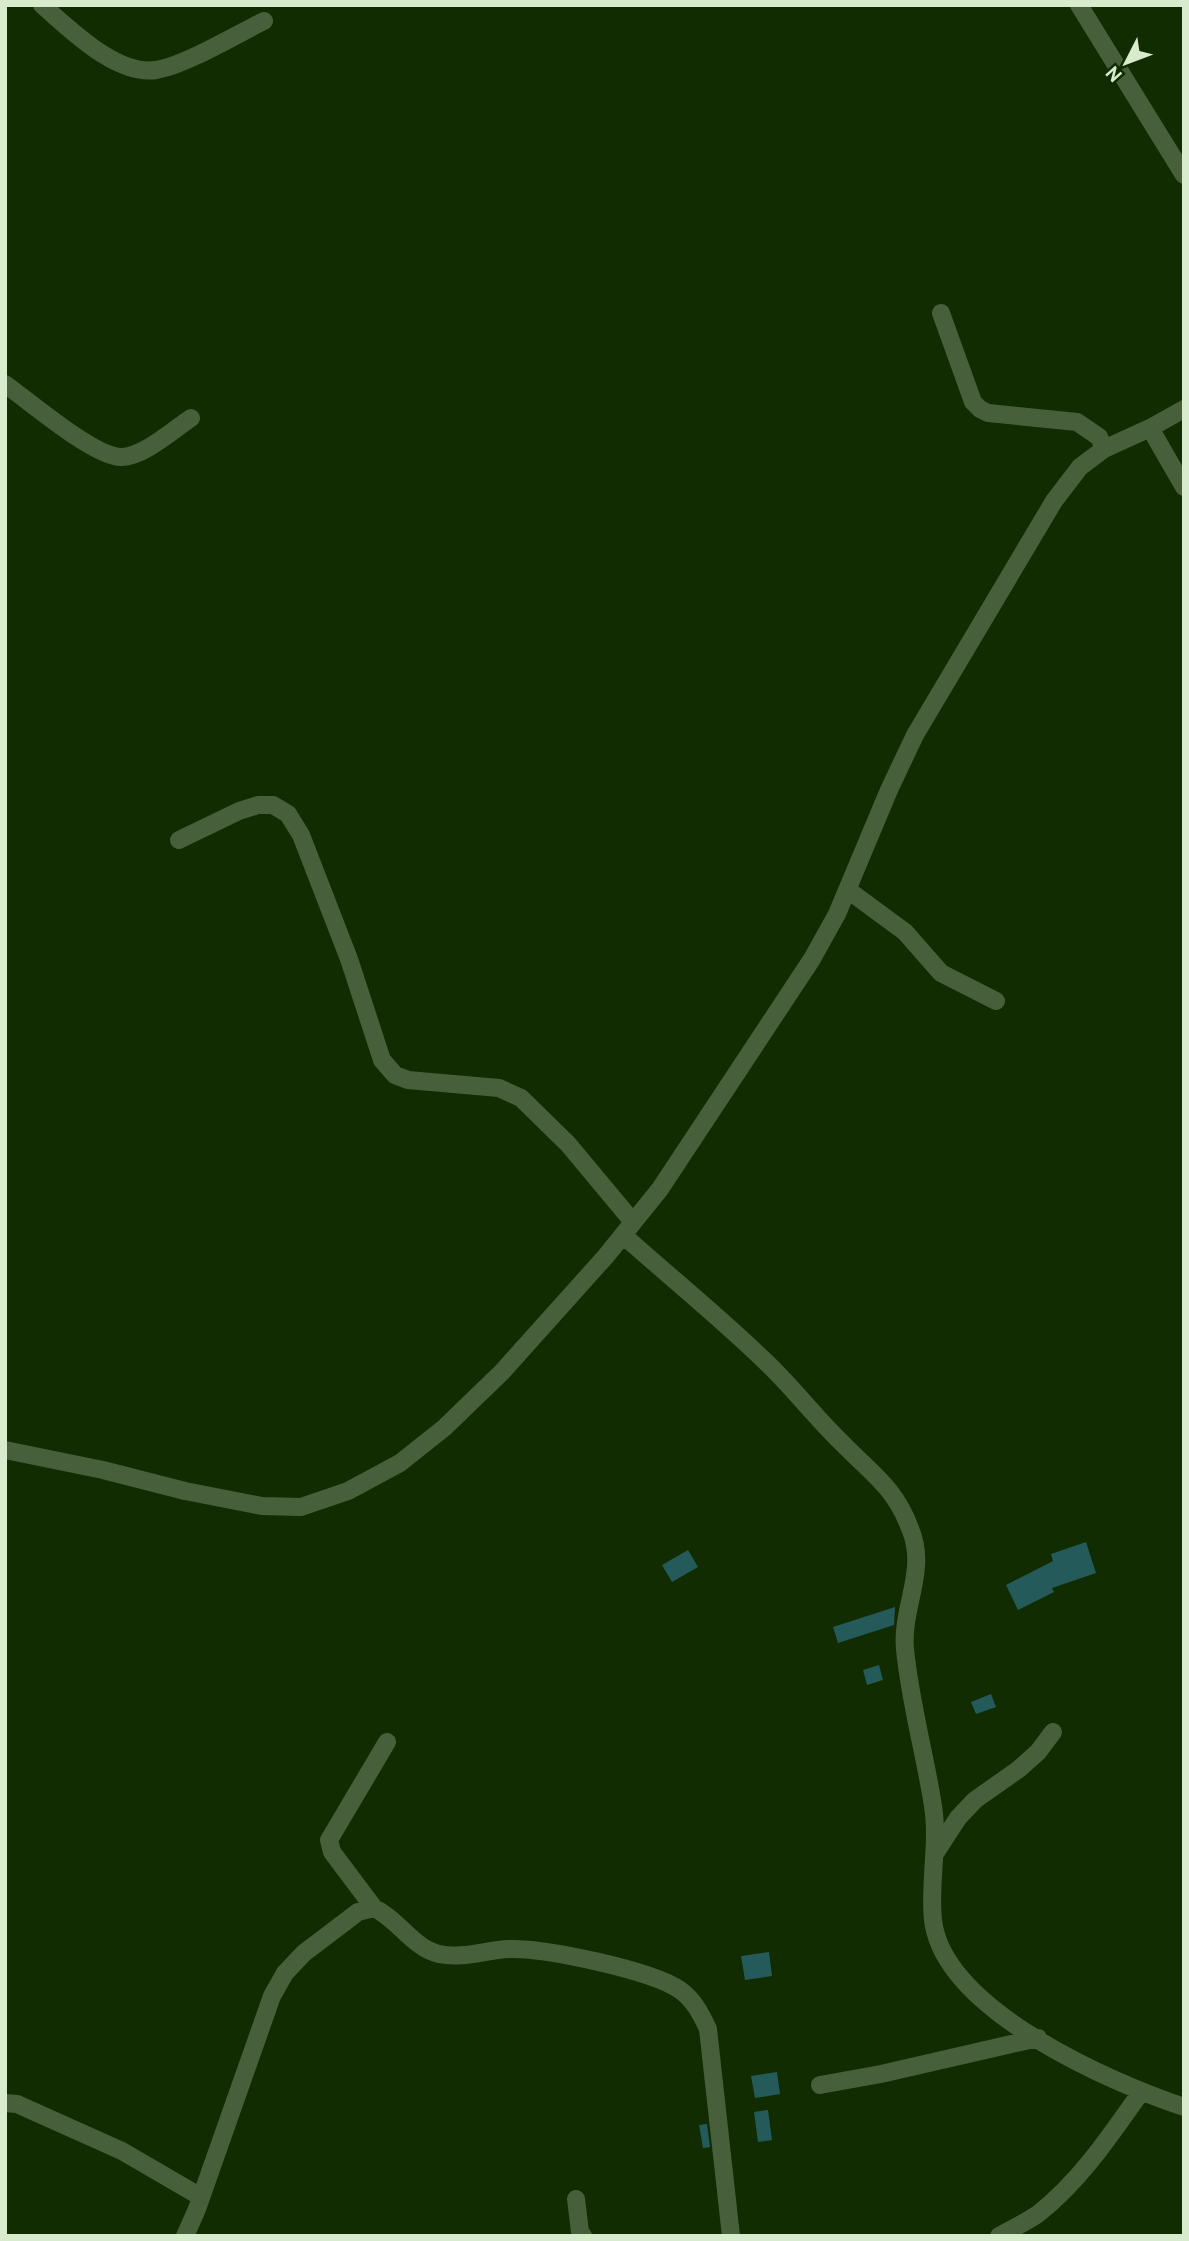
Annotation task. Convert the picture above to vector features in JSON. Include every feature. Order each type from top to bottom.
[{"type":"street","points":[[42,5],[86,44],[130,67],[155,71],[180,62],[264,21]]},
{"type":"street","points":[[1079,5],[1184,175]]},
{"type":"street","points":[[941,313],[973,402],[980,409],[988,413],[1077,422],[1099,437],[1104,449]]},
{"type":"street","points":[[5,384],[97,450],[120,457],[151,445],[191,418]]},
{"type":"street","points":[[5,1450],[262,1506],[300,1507],[348,1491],[400,1463],[444,1428],[502,1372],[660,1189],[812,960],[848,890],[888,790],[915,735],[1054,501],[1080,467],[1104,449],[1184,409]]},
{"type":"street","points":[[1150,428],[1184,487]]},
{"type":"street","points":[[179,840],[239,811],[258,805],[273,805],[288,814],[301,835],[339,934],[382,1060],[395,1075],[408,1080],[499,1088],[521,1098],[568,1144],[628,1229],[768,1364],[842,1443],[884,1483],[902,1509],[913,1535],[917,1555],[915,1582],[906,1623],[905,1647],[918,1735],[933,1807],[936,1852],[933,1921],[938,1939],[953,1969],[976,1996],[993,2010],[1092,2069],[1140,2092],[1184,2107]]},
{"type":"street","points":[[848,890],[905,932],[941,973],[996,1001]]},
{"type":"street","points":[[936,1852],[958,1818],[975,1800],[1020,1769],[1038,1752],[1053,1732]]},
{"type":"street","points":[[387,1742],[329,1840],[332,1852],[374,1908],[387,1914],[412,1940],[436,1954],[457,1956],[509,1949],[542,1952],[583,1959],[663,1980],[683,1992],[697,2006],[708,2029],[731,2236]]},
{"type":"street","points":[[185,2236],[272,1996],[285,1973],[304,1953],[358,1912],[374,1908]]},
{"type":"street","points":[[820,2085],[881,2074],[1038,2038]]},
{"type":"street","points":[[999,2236],[1036,2215],[1072,2183],[1105,2144],[1140,2092]]},
{"type":"street","points":[[5,2103],[17,2104],[122,2151],[201,2197]]},
{"type":"street","points":[[576,2199],[580,2232],[583,2236]]},
{"type":"building","points":[[1086,1542],[1096,1573],[1052,1588],[1054,1592],[1018,1610],[1006,1585],[1053,1561],[1051,1554]]},
{"type":"building","points":[[688,1550],[698,1567],[672,1582],[662,1565]]},
{"type":"building","points":[[895,1607],[894,1625],[838,1643],[833,1627]]},
{"type":"building","points":[[879,1665],[883,1680],[867,1685],[863,1670]]},
{"type":"building","points":[[991,1694],[996,1707],[976,1714],[971,1702]]},
{"type":"building","points":[[769,1952],[772,1976],[745,1980],[741,1956]]},
{"type":"building","points":[[777,2072],[780,2094],[755,2098],[751,2076]]},
{"type":"building","points":[[768,2110],[772,2140],[758,2142],[754,2112]]},
{"type":"building","points":[[707,2124],[710,2147],[703,2148],[699,2125]]}]
